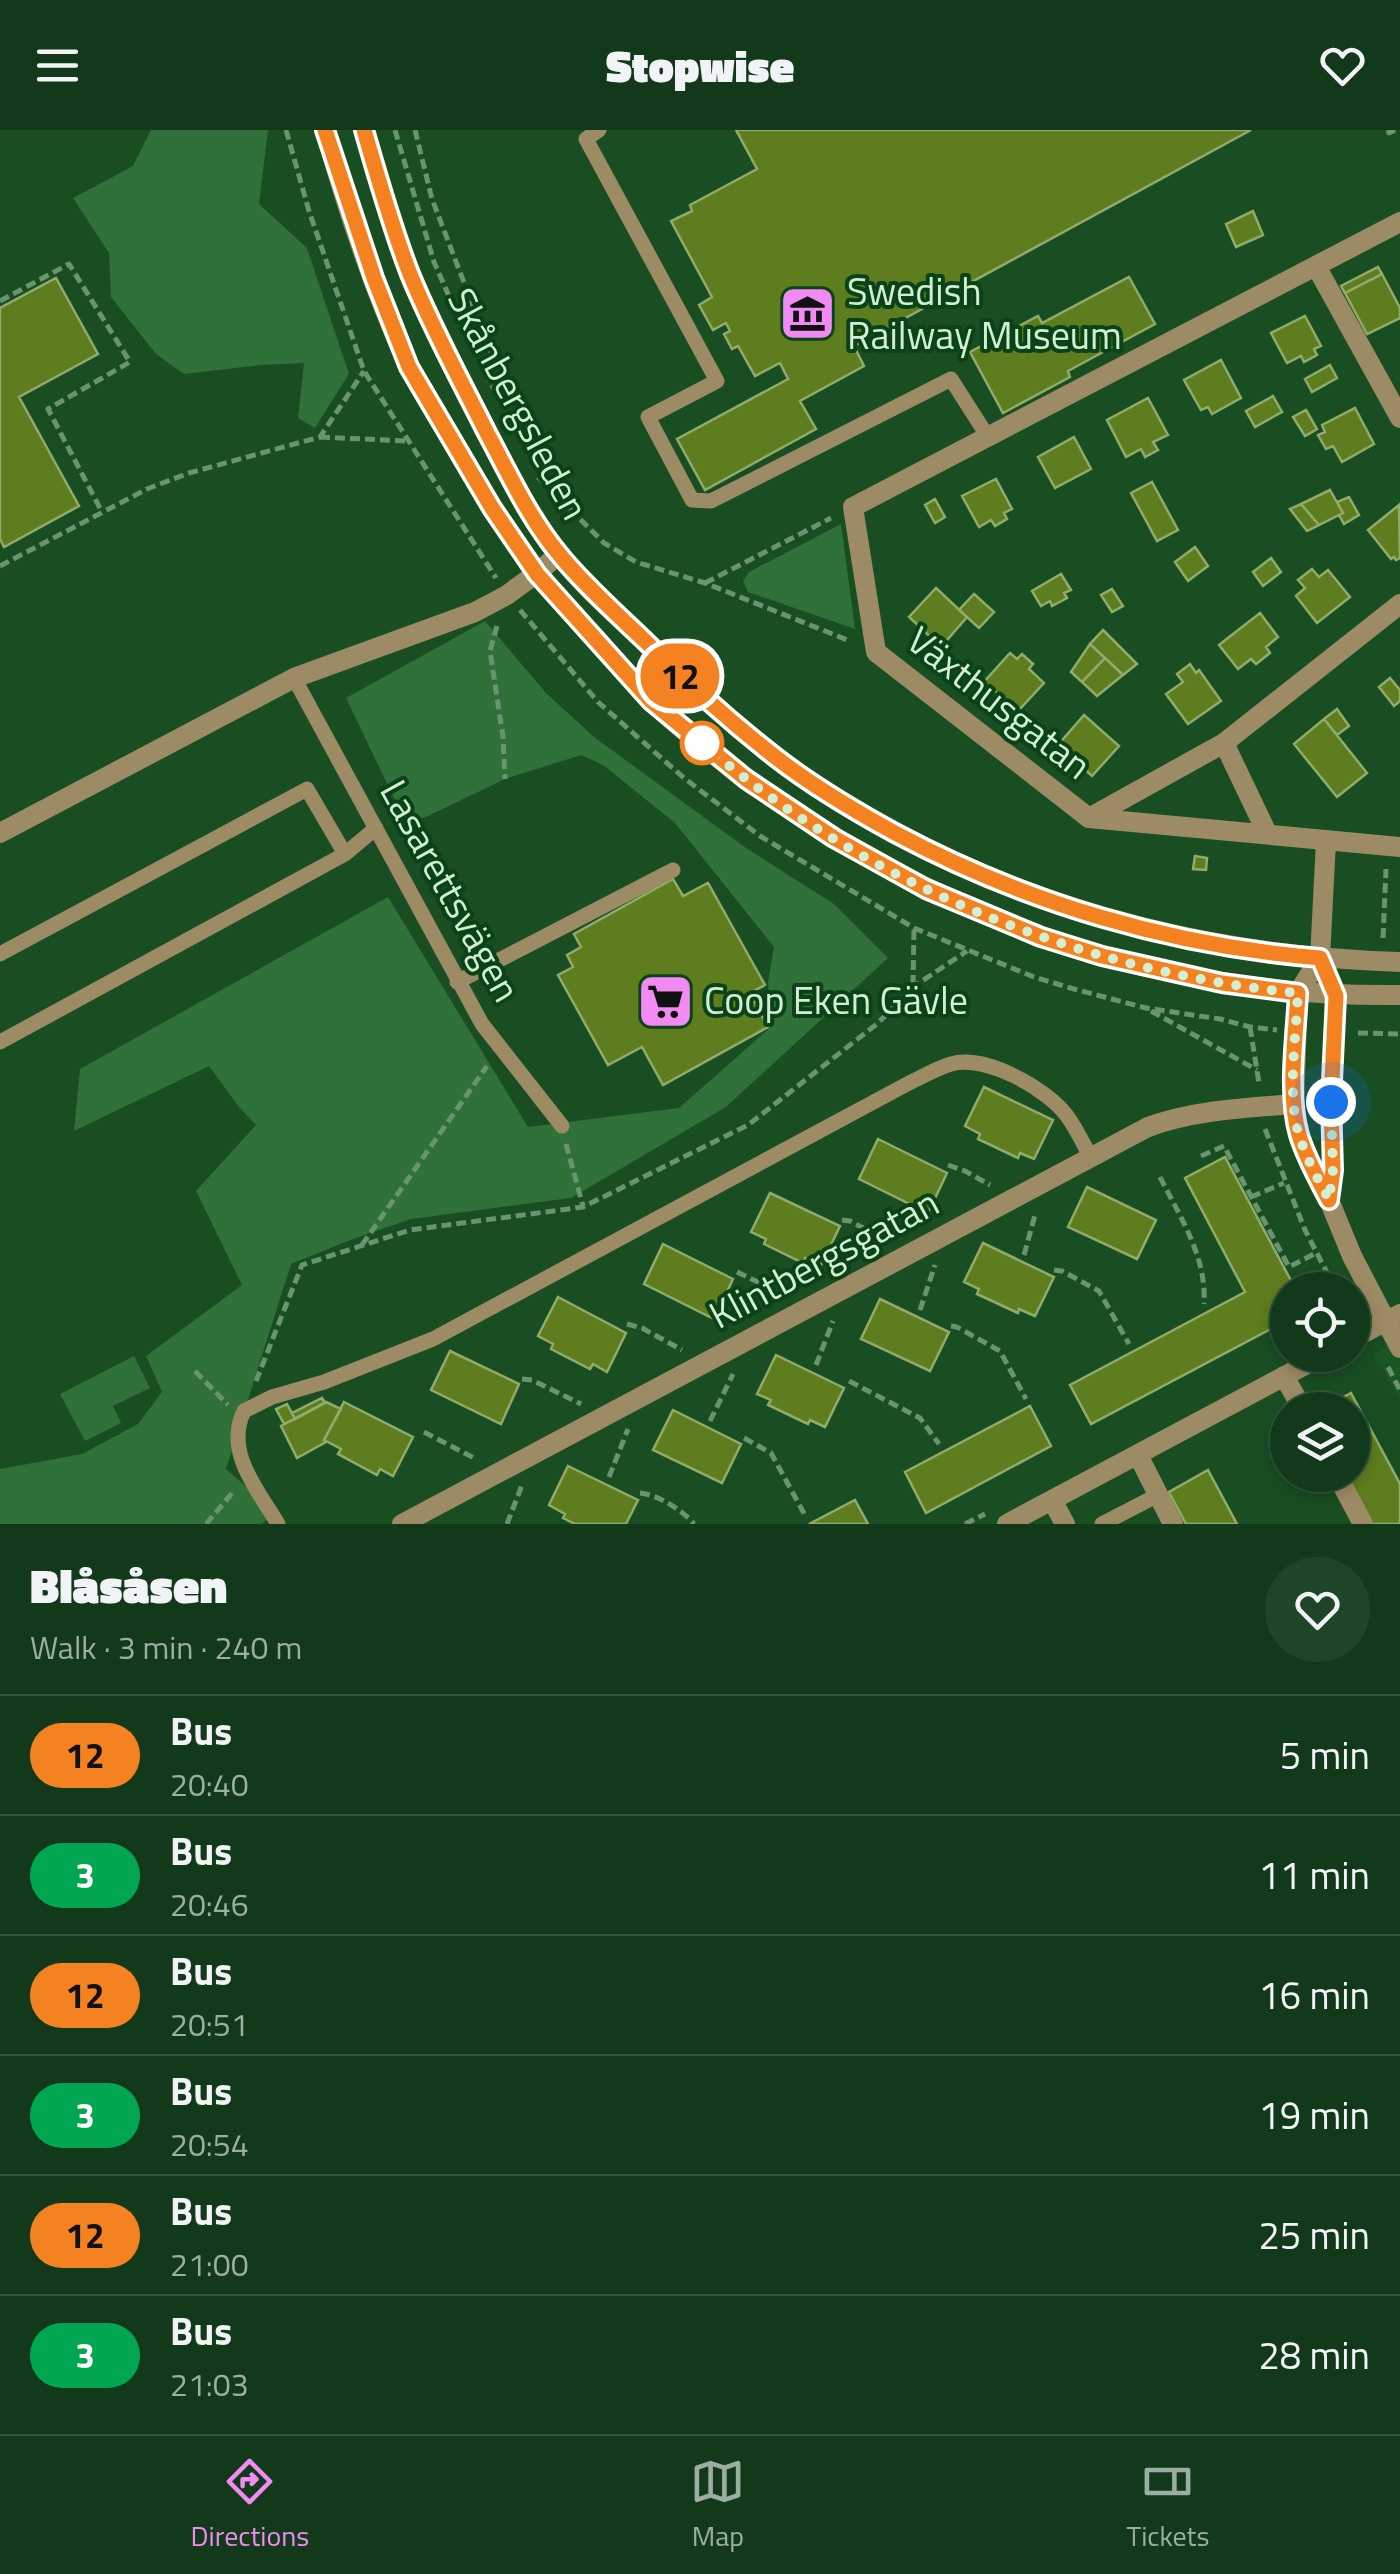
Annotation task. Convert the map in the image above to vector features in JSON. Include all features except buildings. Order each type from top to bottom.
[{"type":"street","name":"Skånbergsleden","points":[[324,130],[409,367],[492,508],[537,574],[651,701],[746,779],[834,838],[926,889],[1041,937],[1173,974],[1250,988],[1336,996],[1400,995]]},
{"type":"street","name":"Skånbergsleden","points":[[364,130],[410,272],[517,491],[559,554],[684,679],[775,758],[854,810],[934,854],[1074,910],[1277,954],[1400,962]]},
{"type":"street","points":[[854,506],[1400,222]]},
{"type":"street","points":[[1316,266],[1400,418]]},
{"type":"street","name":"Växthusgatan","points":[[854,506],[876,652],[1089,818],[1400,847]]},
{"type":"street","points":[[0,833],[294,678],[475,612],[507,595],[559,554]]},
{"type":"street","points":[[1089,818],[1224,742],[1400,604]]},
{"type":"street","points":[[1224,742],[1267,834]]},
{"type":"street","points":[[1326,841],[1320,958],[1336,996],[1329,1200]]},
{"type":"street","points":[[1320,958],[1298,993],[1294,1104],[1298,1132],[1352,1256],[1393,1318],[1400,1348]]},
{"type":"street","name":"Klintbergsgatan","points":[[402,1524],[1136,1133],[1167,1120],[1219,1110],[1294,1104]]},
{"type":"street","points":[[1370,1330],[1393,1318]]},
{"type":"street","points":[[1007,1524],[1292,1372]]},
{"type":"street","points":[[1284,1376],[1292,1392]]},
{"type":"street","points":[[1138,1454],[1173,1524]]},
{"type":"street","points":[[1346,1492],[1364,1524]]},
{"type":"street","points":[[1052,1500],[1065,1524]]},
{"type":"lane","points":[[599,130],[586,139],[717,380],[648,418],[692,500],[711,501],[951,379],[988,437]]},
{"type":"lane","name":"Lasarettsvägen","points":[[294,678],[482,1024],[562,1126]]},
{"type":"lane","points":[[0,954],[307,789],[345,854]]},
{"type":"lane","points":[[0,1042],[345,854],[376,828]]},
{"type":"lane","points":[[457,982],[673,870]]},
{"type":"lane","points":[[278,1524],[240,1458],[242,1415],[272,1397],[336,1378],[432,1338],[843,1116],[953,1063],[988,1066],[1039,1091],[1066,1114],[1090,1156]]},
{"type":"lane","points":[[1102,1524],[1158,1494]]},
{"type":"path","points":[[395,130],[434,262],[457,316]]},
{"type":"path","points":[[415,130],[432,199],[492,353],[486,375],[501,402]]},
{"type":"path","points":[[1388,130],[1396,130]]},
{"type":"path","points":[[0,301],[69,264],[130,362],[48,409],[102,512]]},
{"type":"path","points":[[320,438],[364,371]]},
{"type":"path","points":[[0,566],[148,489],[189,473],[320,438],[409,442]]},
{"type":"path","points":[[531,462],[538,477],[604,544],[636,562],[705,583],[876,652]]},
{"type":"path","points":[[705,583],[854,506]]},
{"type":"path","points":[[505,779],[490,651],[507,595]]},
{"type":"path","points":[[913,987],[914,928]]},
{"type":"path","points":[[195,1371],[242,1415],[302,1265],[410,1230],[583,1207],[748,1125],[878,1022],[913,987],[967,951]]},
{"type":"path","points":[[1146,1008],[1257,1070]]},
{"type":"path","points":[[361,1246],[490,1062],[482,1024]]},
{"type":"path","points":[[562,1126],[583,1207]]},
{"type":"path","points":[[1201,1156],[1224,1146],[1290,1267],[1316,1253]]},
{"type":"path","points":[[948,1165],[993,1187],[1007,1200]]},
{"type":"path","points":[[1160,1177],[1201,1264],[1206,1285],[1204,1304]]},
{"type":"path","points":[[1024,1255],[1044,1180]]},
{"type":"path","points":[[1252,1197],[1284,1182]]},
{"type":"path","points":[[842,1220],[888,1241],[901,1257]]},
{"type":"path","points":[[920,1310],[945,1233]]},
{"type":"path","points":[[1054,1270],[1100,1291],[1129,1344]]},
{"type":"path","points":[[737,1272],[788,1296],[802,1310]]},
{"type":"path","points":[[816,1365],[846,1287]]},
{"type":"path","points":[[627,1324],[680,1348],[700,1364]]},
{"type":"path","points":[[951,1326],[1000,1351],[1026,1398]]},
{"type":"path","points":[[710,1421],[752,1337]]},
{"type":"path","points":[[522,1380],[532,1380],[578,1401],[598,1420]]},
{"type":"path","points":[[849,1381],[920,1418],[939,1444]]},
{"type":"path","points":[[608,1477],[642,1396]]},
{"type":"path","points":[[424,1432],[498,1473]]},
{"type":"path","points":[[744,1438],[771,1453],[806,1517]]},
{"type":"path","points":[[206,1524],[248,1474]]},
{"type":"path","points":[[640,1493],[677,1510],[694,1524]]},
{"type":"shaded area","points":[[151,130],[268,130],[259,204],[307,248],[349,374],[315,428],[298,418],[304,363],[184,374],[156,354],[111,297],[109,253],[73,198],[133,166]]},
{"type":"shaded area","points":[[841,524],[855,629],[748,592],[743,581],[749,572]]},
{"type":"shaded area","points":[[485,621],[546,693],[594,737],[746,848],[834,904],[888,958],[726,1107],[571,1198],[411,1219],[291,1264],[226,1469],[250,1490],[267,1520],[261,1524],[0,1524],[0,1469],[82,1454],[138,1424],[162,1392],[146,1356],[242,1285],[196,1191],[256,1125],[209,1066],[74,1131],[80,1069],[388,897],[528,1127],[679,1108],[772,1026],[768,982],[774,947],[675,823],[603,765],[581,755],[505,779],[406,823],[346,698]]},
{"type":"shaded area","points":[[1400,1333],[1400,1401],[1373,1357]]},
{"type":"shaded area","points":[[134,1356],[150,1388],[113,1406],[121,1423],[85,1441],[60,1394]]},
{"type":"bus line","name":"12","points":[[325,130],[374,278],[409,367],[492,508],[537,574],[651,701],[746,779],[834,838],[926,889],[1041,937],[1102,956],[1173,974],[1298,993],[1294,1104],[1298,1132],[1329,1200],[1336,996],[1320,958],[1162,933],[1074,910],[1003,884],[934,854],[854,810],[775,758],[684,679],[559,554],[517,491],[410,272],[364,130]]},
{"type":"place","name":"Swedish Railway Museum","points":[[808,314]]},
{"type":"place","name":"Coop Eken Gävle","points":[[665,1001]]},
{"type":"route","points":[[702,743],[746,779],[834,838],[926,889],[1021,929],[1173,974],[1298,993],[1294,1104],[1298,1132],[1329,1200],[1333,1170],[1331,1102]]}]
